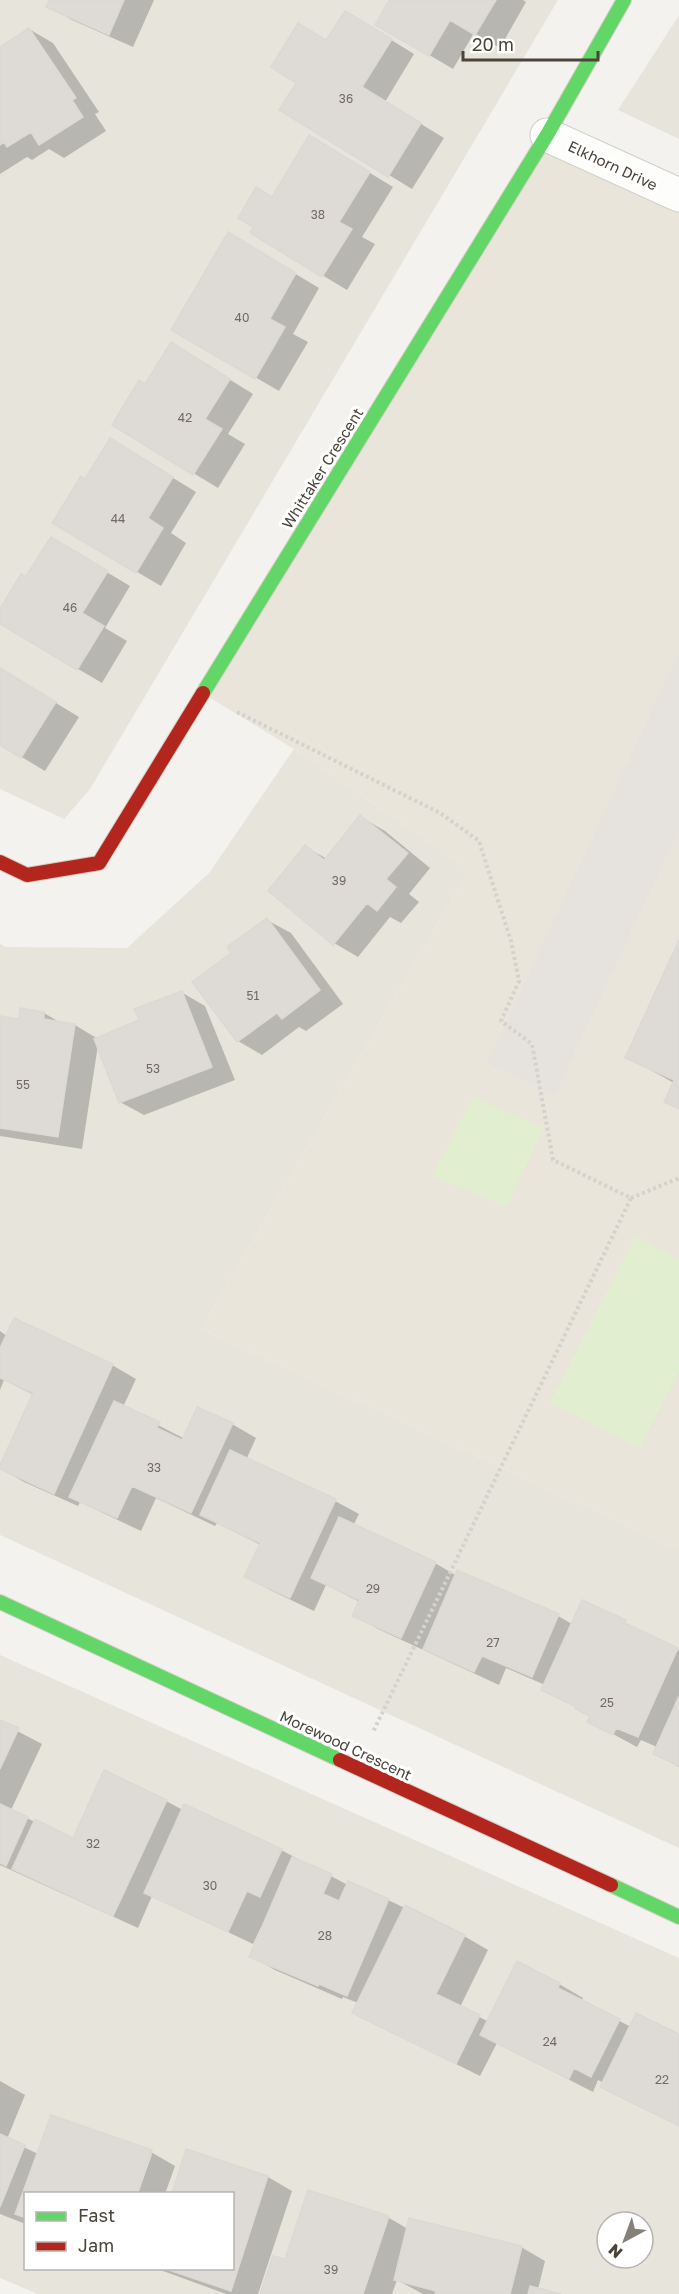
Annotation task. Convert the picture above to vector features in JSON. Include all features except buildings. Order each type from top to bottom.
[{"type":"street","name":"Whittaker Crescent","points":[[0,862],[27,875],[99,863],[547,135],[624,0]]},
{"type":"street","name":"Elkhorn Drive","points":[[547,135],[679,195]]},
{"type":"street","name":"Morewood Crescent","points":[[0,1602],[679,1917]]},
{"type":"path","points":[[202,693],[440,813],[479,841],[511,941],[519,981],[501,1021],[531,1044],[553,1160],[631,1198]]},
{"type":"path","points":[[356,1768],[631,1198],[679,1178]]},
{"type":"shaded area","points":[[0,0],[558,0],[90,789],[64,819],[0,789]]},
{"type":"shaded area","points":[[679,15],[679,139],[618,110]]},
{"type":"shaded area","points":[[547,135],[679,195],[679,1550],[201,1329],[469,870],[294,749],[202,693]]},
{"type":"shaded area","points":[[679,652],[679,829],[555,1095],[487,1063]]},
{"type":"shaded area","points":[[294,749],[469,870],[201,1329],[679,1550],[679,1848],[0,1535],[0,944],[6,947],[127,948],[209,873]]},
{"type":"shaded area","points":[[0,1655],[679,1958],[679,2294],[38,2294],[0,2278]]},
{"type":"green space","points":[[473,1097],[543,1128],[507,1207],[433,1176]]},
{"type":"green space","points":[[636,1236],[679,1259],[679,1372],[639,1448],[550,1402]]},
{"type":"traffic: fast","points":[[203,693],[547,135],[624,0]]},
{"type":"traffic: fast","points":[[0,1602],[340,1760]]},
{"type":"traffic: fast","points":[[611,1885],[679,1917]]},
{"type":"traffic: jam","points":[[0,862],[27,875],[99,863],[203,693]]},
{"type":"traffic: jam","points":[[340,1760],[611,1885]]}]
